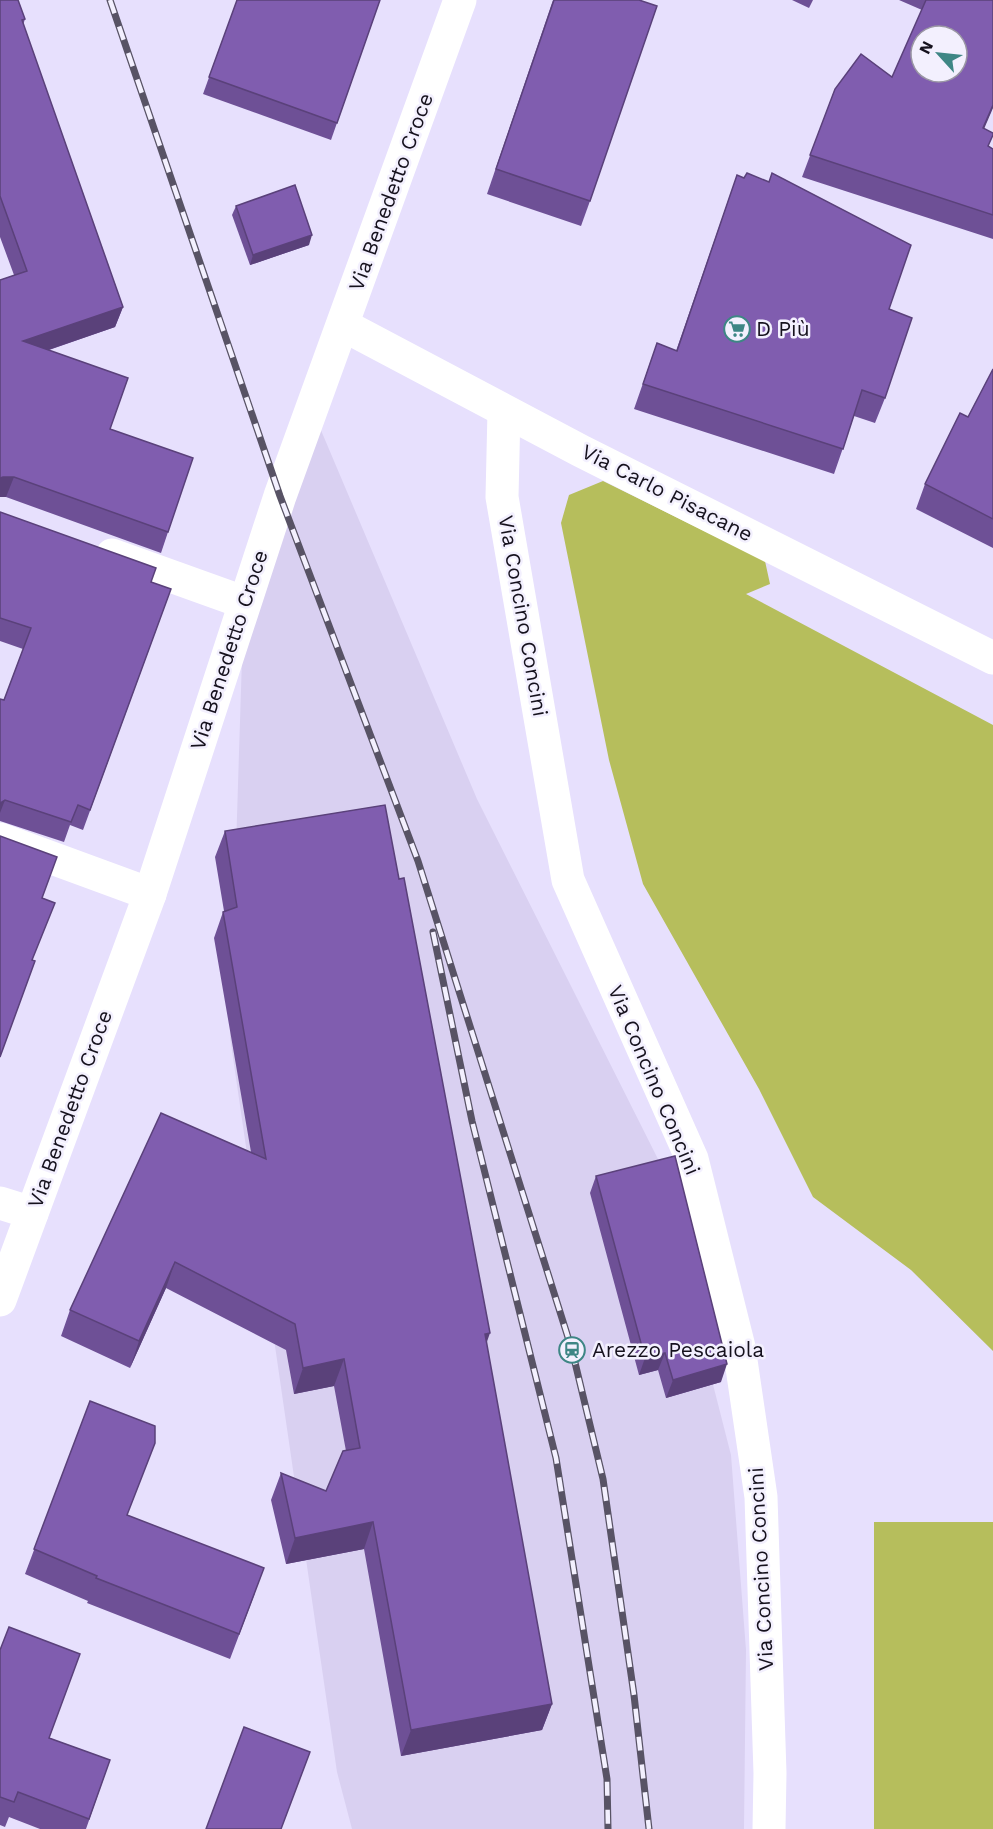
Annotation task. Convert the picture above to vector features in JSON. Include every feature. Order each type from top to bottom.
[{"type":"street","name":"Via Benedetto Croce","points":[[0,1300],[150,894],[243,602],[460,0]]},
{"type":"street","name":"Via Carlo Pisacane","points":[[343,325],[504,411],[993,658]]},
{"type":"street","name":"Via Concino Concini","points":[[504,411],[502,497],[568,880],[692,1159],[739,1347],[761,1497],[770,1773],[769,1829]]},
{"type":"street","points":[[88,547],[243,602]]},
{"type":"street","points":[[0,839],[150,894]]},
{"type":"street","points":[[0,1203],[32,1213]]},
{"type":"shaded area","points":[[312,409],[477,799],[665,1173],[707,1361],[731,1455],[746,1650],[744,1829],[352,1829],[337,1772],[230,1037],[243,627]]},
{"type":"green space","points":[[603,481],[765,561],[770,584],[746,594],[993,725],[993,1351],[911,1270],[813,1197],[759,1089],[643,884],[609,760],[561,523],[569,495]]},
{"type":"green space","points":[[874,1522],[993,1522],[993,1829],[874,1829]]},
{"type":"building","points":[[0,0],[18,0],[25,19],[22,20],[123,307],[23,341],[128,378],[110,429],[193,458],[168,532],[14,477],[0,478],[0,280],[27,271],[0,196]]},
{"type":"building","points":[[237,0],[380,0],[337,123],[209,77]]},
{"type":"building","points":[[554,0],[639,0],[657,6],[590,201],[496,169]]},
{"type":"building","points":[[926,0],[993,0],[993,105],[983,128],[993,133],[988,146],[993,149],[993,215],[810,155],[835,89],[861,54],[892,77],[909,38],[909,84],[969,84],[969,24],[915,24]]},
{"type":"building","points":[[747,173],[769,182],[772,173],[911,245],[889,309],[912,318],[885,398],[862,390],[843,449],[643,384],[657,343],[677,351],[737,175],[744,178]]},
{"type":"building","points":[[295,185],[312,235],[253,255],[236,206]]},
{"type":"building","points":[[993,369],[993,519],[925,484],[960,413],[968,417]]},
{"type":"building","points":[[0,512],[156,568],[151,582],[171,589],[90,810],[78,805],[71,822],[5,800],[0,803],[0,699],[4,700],[31,628],[0,618]]},
{"type":"building","points":[[385,805],[399,879],[404,878],[490,1333],[485,1334],[552,1704],[411,1730],[373,1522],[295,1538],[281,1473],[326,1491],[343,1451],[360,1448],[344,1359],[303,1368],[295,1324],[175,1262],[139,1341],[70,1310],[161,1113],[266,1159],[223,912],[237,907],[225,831]]},
{"type":"building","points":[[0,836],[57,857],[42,898],[55,903],[32,960],[35,961],[0,1057]]},
{"type":"building","points":[[675,1156],[727,1364],[673,1380],[665,1353],[645,1358],[596,1176]]},
{"type":"building","points":[[90,1401],[155,1426],[155,1443],[127,1515],[264,1568],[239,1634],[96,1578],[97,1576],[34,1549]]},
{"type":"building","points":[[9,1627],[80,1654],[49,1738],[110,1760],[89,1819],[18,1792],[14,1802],[0,1797],[0,1650]]},
{"type":"building","points":[[244,1727],[310,1752],[281,1829],[206,1829]]},
{"type":"railway","points":[[110,0],[280,496],[418,861],[572,1350],[603,1479],[634,1695],[649,1829]]},
{"type":"railway","points":[[433,932],[472,1121],[556,1458],[607,1779],[608,1829]]},
{"type":"place","name":"D Più","points":[[737,329]]},
{"type":"place","name":"Arezzo Pescaiola","points":[[572,1350]]}]
